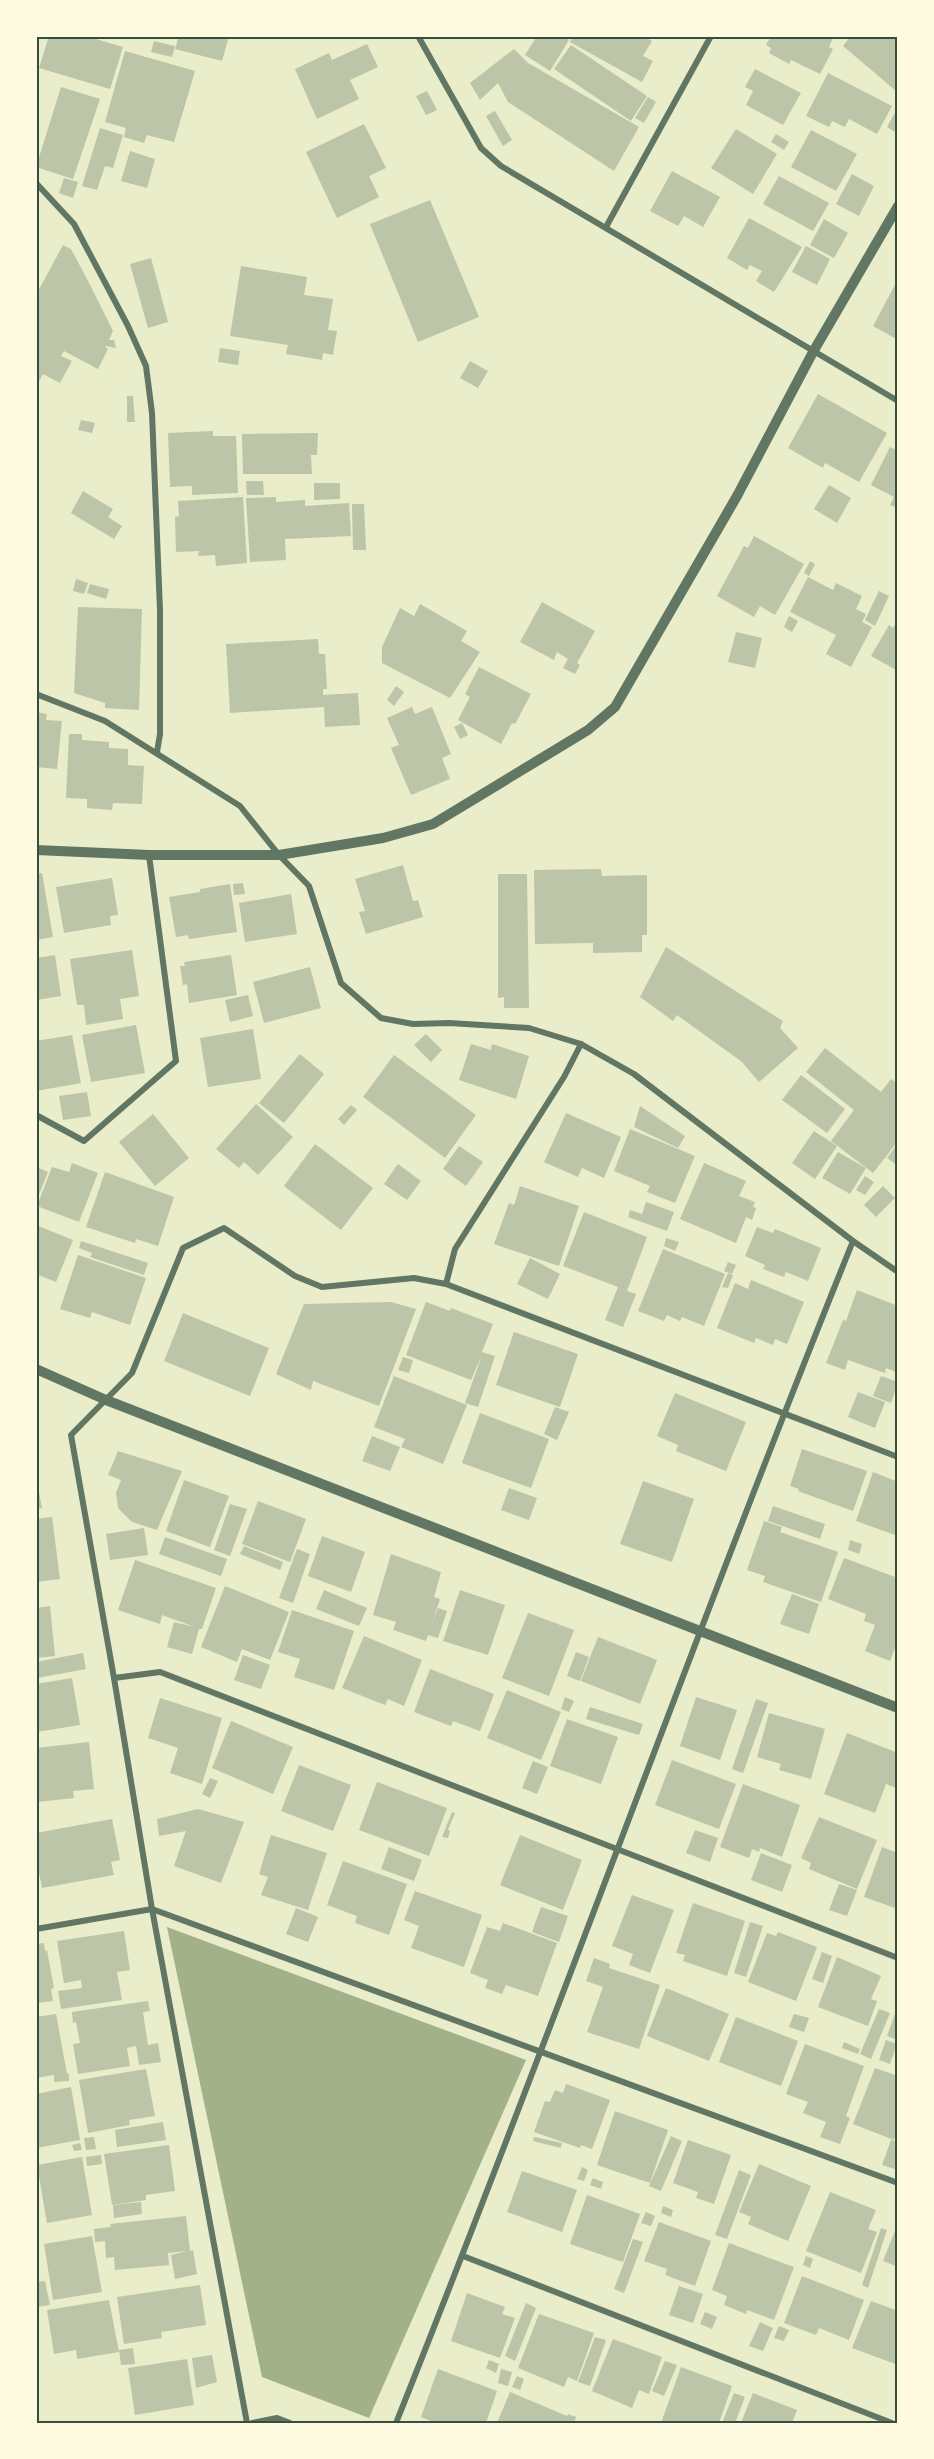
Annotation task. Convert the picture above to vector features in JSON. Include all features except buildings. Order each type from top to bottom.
[{"type":"street","points":[[418,36],[481,148],[501,166],[898,401]]},
{"type":"street","points":[[606,227],[711,36]]},
{"type":"street","points":[[36,183],[74,224],[128,326],[146,366],[152,413],[160,610],[160,734],[157,752]]},
{"type":"street","points":[[36,850],[148,855],[279,855],[383,838],[433,824],[588,730],[615,707],[737,496],[813,352],[898,206]]},
{"type":"street","points":[[36,694],[105,721],[240,806],[279,855],[309,886],[341,983],[381,1018],[413,1024],[448,1023],[529,1028],[581,1044],[634,1074],[853,1241],[898,1272]]},
{"type":"street","points":[[36,1115],[84,1141],[176,1061],[148,855]]},
{"type":"street","points":[[446,1284],[455,1249],[564,1077],[581,1044]]},
{"type":"street","points":[[247,2423],[152,1909],[71,1435],[132,1372],[183,1248],[224,1228],[295,1276],[322,1287],[414,1278],[446,1284],[898,1457]]},
{"type":"street","points":[[396,2423],[463,2256],[784,1413],[853,1241]]},
{"type":"street","points":[[36,1369],[106,1400],[700,1633],[898,1708]]},
{"type":"street","points":[[114,1678],[160,1672],[898,1958]]},
{"type":"street","points":[[36,1929],[152,1909],[898,2183]]},
{"type":"street","points":[[463,2256],[892,2423]]},
{"type":"street","points":[[252,2423],[277,2418],[290,2423]]},
{"type":"shaded area","points":[[167,1927],[526,2060],[369,2418],[262,2377]]}]
